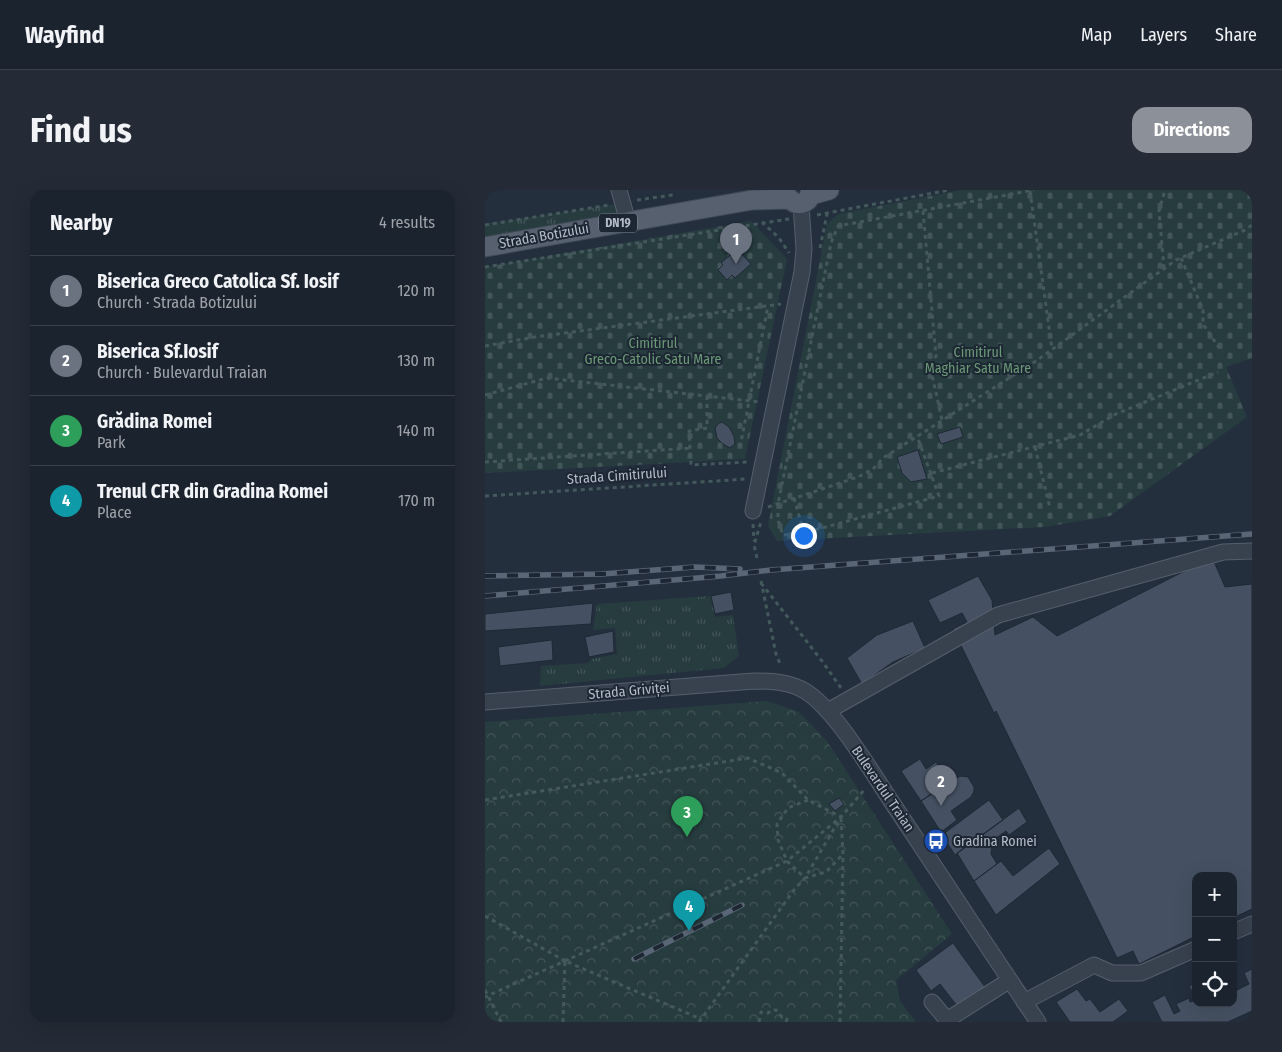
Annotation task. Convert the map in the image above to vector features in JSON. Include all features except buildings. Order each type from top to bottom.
[{"type":"main road","name":"Strada Botizului","points":[[485,247],[751,200],[829,190]]},
{"type":"street","points":[[759,510],[802,272],[804,249],[797,195]]},
{"type":"street","points":[[621,196],[628,222]]},
{"type":"street","points":[[828,711],[997,615],[1223,552],[1252,551]]},
{"type":"street","name":"Strada Griviței","points":[[485,702],[772,681]]},
{"type":"street","name":"Bulevardul Traian","points":[[772,681],[790,684],[805,691],[828,711],[877,779],[1039,1022]]},
{"type":"street","points":[[1237,930],[1252,924]]},
{"type":"street","points":[[1024,1002],[1095,965],[1112,972],[1141,973],[1192,951]]},
{"type":"street","points":[[932,1002],[947,1020],[1010,980]]},
{"type":"path","points":[[827,214],[949,190]]},
{"type":"path","points":[[917,436],[939,496],[804,533],[783,535],[778,520],[778,504],[831,243],[838,226],[1032,190],[1053,349]]},
{"type":"path","points":[[1164,269],[1159,211],[1165,190]]},
{"type":"path","points":[[485,225],[621,196],[677,194]]},
{"type":"path","points":[[923,211],[936,356],[930,366],[942,420]]},
{"type":"path","points":[[485,267],[762,222]]},
{"type":"path","points":[[759,510],[858,477],[873,469],[883,458],[1053,349],[1181,258],[1245,230],[1252,225]]},
{"type":"path","points":[[1181,258],[1203,310],[1203,324],[1222,352]]},
{"type":"path","points":[[485,346],[535,337],[781,304]]},
{"type":"path","points":[[740,447],[768,306]]},
{"type":"path","points":[[932,473],[1080,434],[1116,414],[1218,372]]},
{"type":"path","points":[[485,395],[547,378],[761,402]]},
{"type":"path","points":[[707,396],[707,428],[689,430],[691,465],[749,462]]},
{"type":"path","points":[[1035,447],[1050,508]]},
{"type":"path","points":[[485,462],[691,448]]},
{"type":"path","name":"Strada Cimitirului","points":[[485,496],[750,478]]},
{"type":"path","points":[[794,498],[804,533]]},
{"type":"path","points":[[781,666],[776,654],[761,582],[822,661],[849,700]]},
{"type":"path","points":[[485,800],[748,758],[782,773],[808,800],[841,818]]},
{"type":"path","points":[[485,916],[565,960],[700,1020],[794,890],[805,878],[841,818],[867,786]]},
{"type":"path","points":[[805,878],[787,861],[778,840],[777,824],[788,808],[808,800]]},
{"type":"path","points":[[840,1022],[843,854],[841,818]]},
{"type":"path","points":[[486,996],[787,861],[841,818]]},
{"type":"path","points":[[805,878],[826,872],[843,854]]},
{"type":"path","points":[[563,1022],[565,960]]},
{"type":"path","points":[[485,990],[486,996],[501,1022]]},
{"type":"path","points":[[759,1022],[761,1012],[767,1013],[772,1010],[776,1010],[782,1017],[787,1019],[786,1022]]},
{"type":"green space","name":"Cimitirul Maghiar Satu Mare","points":[[961,190],[1252,190],[1252,358],[1226,367],[1247,417],[1110,516],[1044,527],[777,541],[768,526],[827,224],[838,214]]},
{"type":"green space","points":[[623,203],[626,214],[485,238],[485,224]]},
{"type":"green space","name":"Cimitirul Greco-Catolic Satu Mare","points":[[751,221],[787,259],[745,459],[485,473],[485,267]]},
{"type":"green space","points":[[711,596],[715,617],[733,615],[739,656],[724,668],[540,686],[541,666],[588,663],[592,659],[617,654],[615,628],[593,630],[597,604]]},
{"type":"green space","points":[[767,701],[799,712],[827,741],[952,934],[896,980],[900,1001],[916,1022],[485,1022],[485,722]]},
{"type":"railway","points":[[485,596],[771,570],[1252,534]]},
{"type":"railway","points":[[485,576],[602,574],[695,567],[740,569]]},
{"type":"railway","points":[[634,959],[742,905]]},
{"type":"place","name":"Biserica Greco Catolica Sf. Iosif","points":[[736,264]]},
{"type":"place","name":"Biserica Sf.Iosif","points":[[941,806]]},
{"type":"place","name":"Grădina Romei","points":[[687,837]]},
{"type":"place","name":"Gradina Romei","points":[[936,841]]},
{"type":"place","name":"Trenul CFR din Gradina Romei","points":[[689,931]]}]
